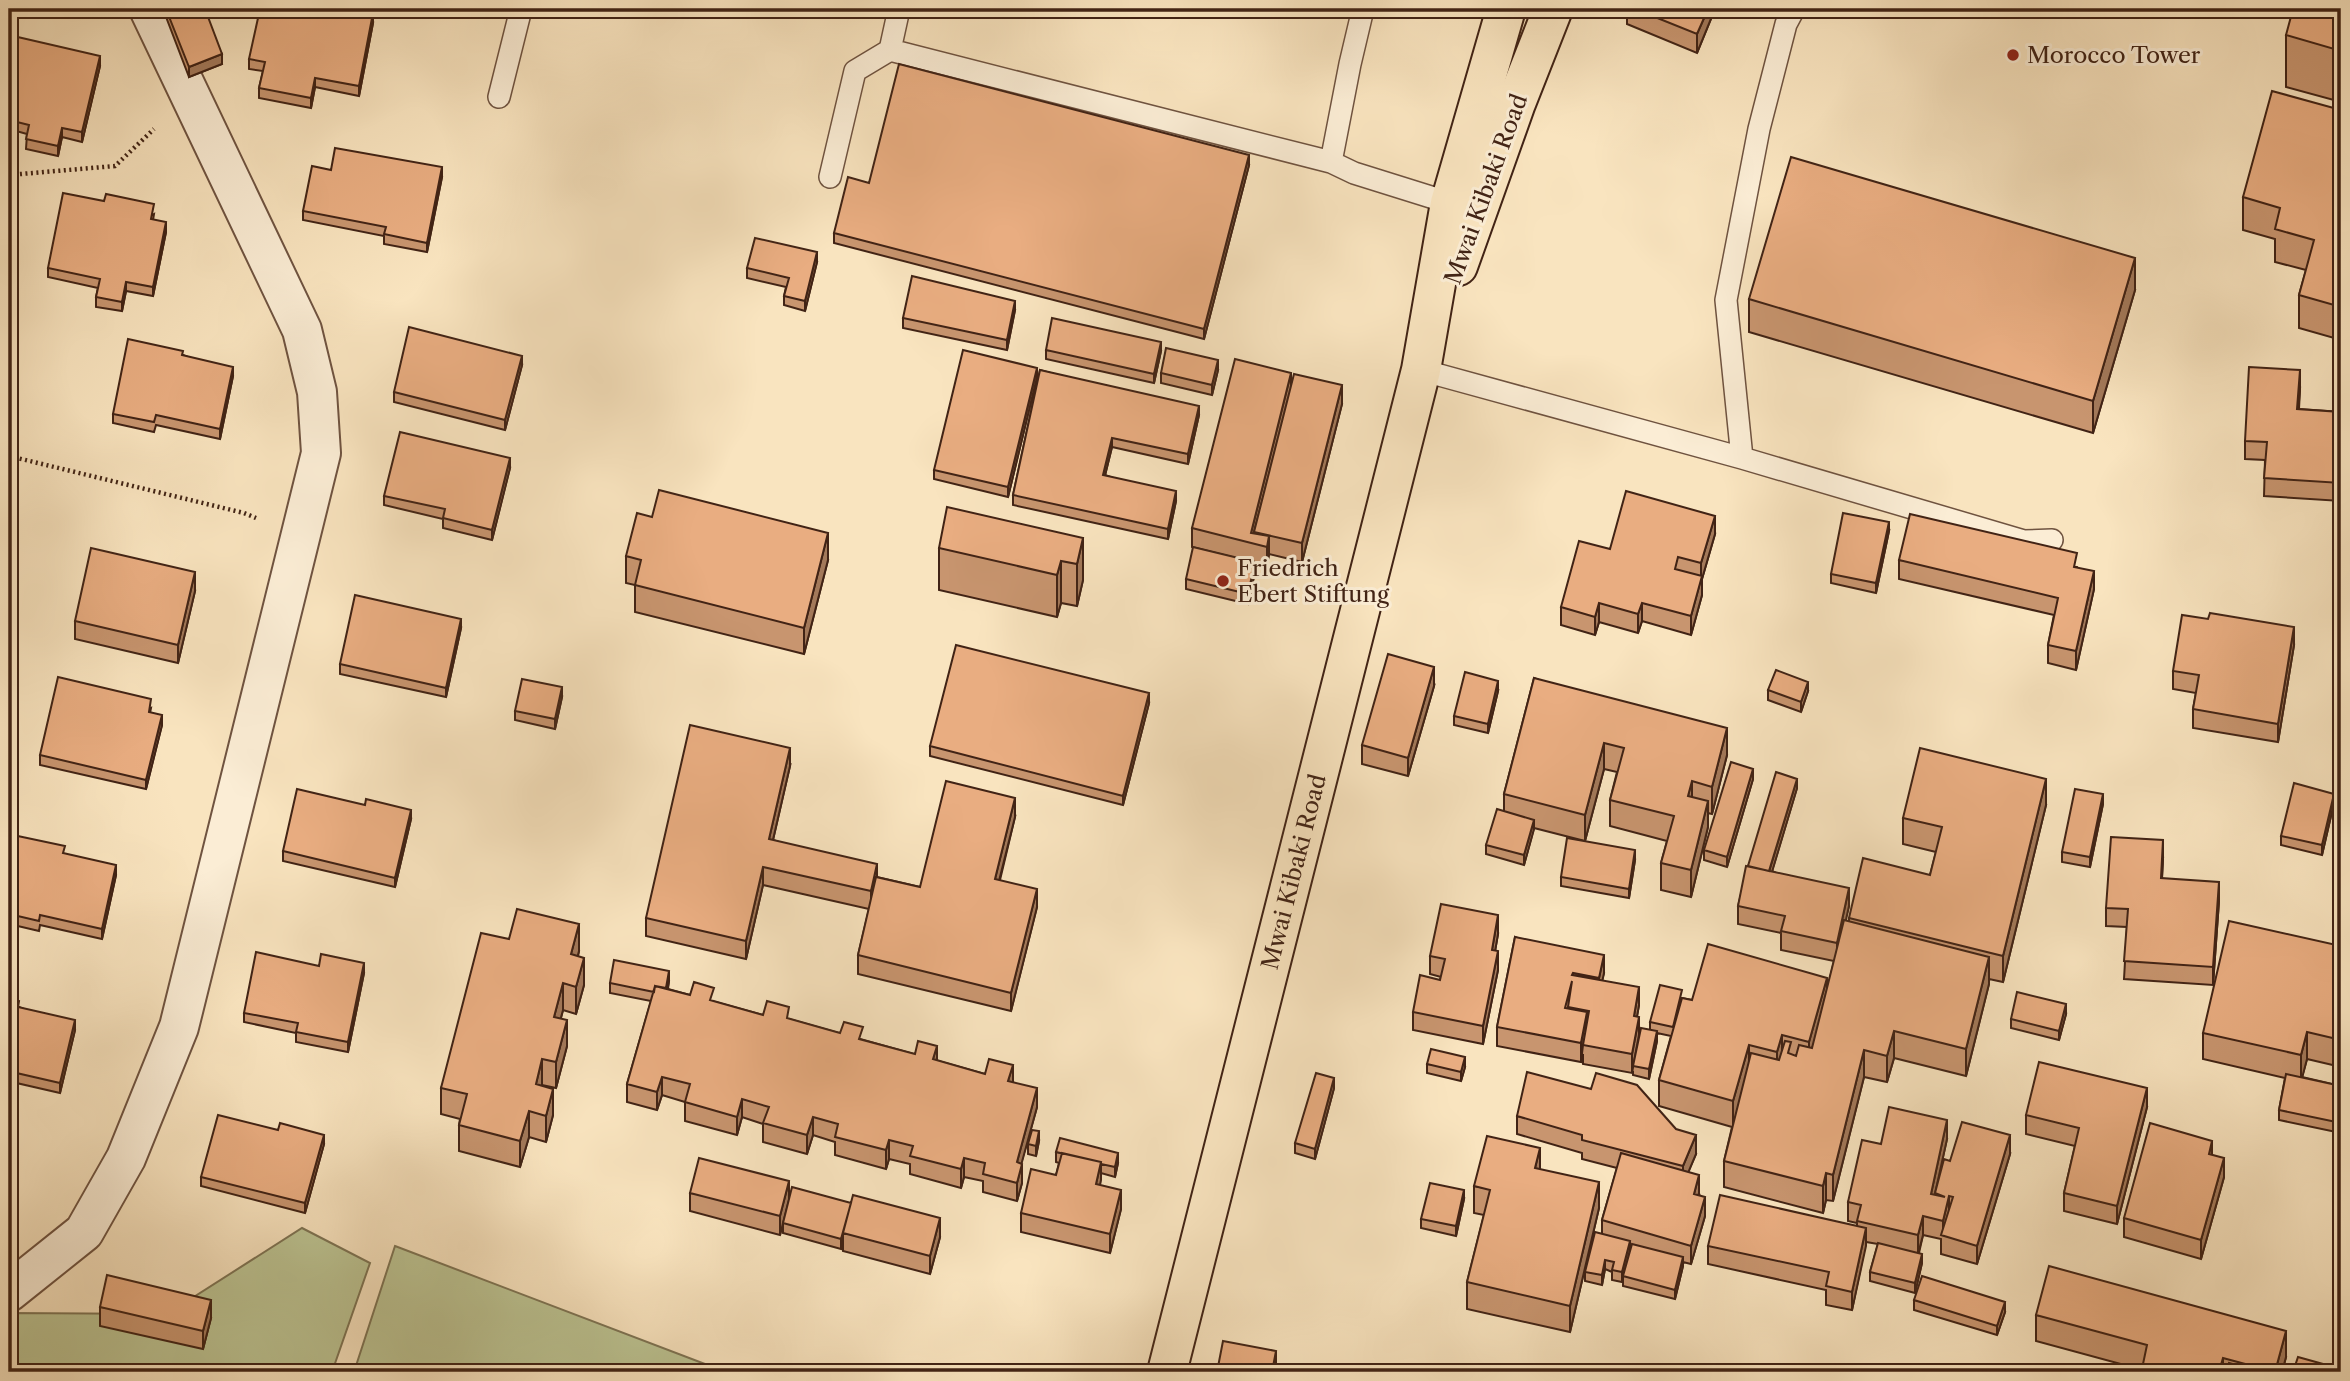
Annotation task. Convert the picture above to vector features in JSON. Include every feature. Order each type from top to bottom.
[{"type":"main road","name":"Mwai Kibaki Road","points":[[1167,1372],[1421,370],[1450,203],[1506,9]]},
{"type":"main road","name":"Mwai Kibaki Road","points":[[1421,370],[1516,103],[1553,9]]},
{"type":"street","points":[[9,1292],[84,1232],[127,1158],[179,1027],[321,453],[317,391],[302,331],[149,9]]},
{"type":"lane","points":[[499,97],[521,9]]},
{"type":"lane","points":[[830,177],[856,71],[890,50],[899,9]]},
{"type":"lane","points":[[1331,162],[1363,9]]},
{"type":"lane","points":[[1742,458],[1726,300],[1759,129],[1786,24],[1794,9]]},
{"type":"lane","points":[[890,50],[1331,162],[1354,173],[1450,203]]},
{"type":"lane","points":[[1421,370],[1742,458],[2024,541],[2052,540]]},
{"type":"path","points":[[9,175],[115,166],[191,94]]},
{"type":"path","points":[[9,456],[243,513],[300,537]]},
{"type":"green space","points":[[302,1228],[370,1263],[332,1372],[9,1372],[9,1313],[167,1314]]},
{"type":"green space","points":[[395,1246],[726,1372],[354,1372]]},
{"type":"building","points":[[166,9],[205,9],[222,54],[189,67]]},
{"type":"building","points":[[260,9],[350,9],[373,13],[359,86],[315,78],[311,98],[259,88],[265,62],[249,59]]},
{"type":"building","points":[[1635,9],[1708,9],[1697,34]]},
{"type":"building","points":[[2293,9],[2341,9],[2341,51],[2286,35]]},
{"type":"building","points":[[9,35],[100,56],[82,132],[62,128],[58,146],[26,139],[29,125],[9,120]]},
{"type":"building","points":[[899,64],[1249,155],[1204,329],[834,233],[848,177],[869,183]]},
{"type":"building","points":[[2272,91],[2341,110],[2341,307],[2299,295],[2314,240],[2275,229],[2280,208],[2243,197]]},
{"type":"building","points":[[335,148],[442,167],[427,243],[384,234],[386,227],[303,211],[312,166],[331,170]]},
{"type":"building","points":[[1791,157],[2135,258],[2093,401],[1749,299]]},
{"type":"building","points":[[63,193],[104,201],[106,194],[154,204],[151,219],[166,222],[153,287],[126,282],[122,302],[96,297],[100,279],[48,268]]},
{"type":"building","points":[[755,238],[817,252],[805,301],[784,296],[789,278],[747,268]]},
{"type":"building","points":[[912,276],[1015,301],[1007,340],[903,318]]},
{"type":"building","points":[[1052,318],[1161,342],[1154,374],[1046,350]]},
{"type":"building","points":[[409,327],[522,356],[505,420],[394,392]]},
{"type":"building","points":[[128,339],[183,351],[182,355],[233,367],[220,429],[156,415],[154,422],[113,414]]},
{"type":"building","points":[[1166,348],[1218,360],[1212,385],[1161,373]]},
{"type":"building","points":[[963,350],[1037,368],[1008,487],[934,470]]},
{"type":"building","points":[[1235,359],[1291,373],[1251,533],[1269,536],[1267,547],[1192,528]]},
{"type":"building","points":[[2249,367],[2300,370],[2297,409],[2341,412],[2341,483],[2264,478],[2267,442],[2245,441]]},
{"type":"building","points":[[1040,370],[1199,406],[1188,454],[1112,438],[1103,475],[1176,491],[1168,529],[1013,495]]},
{"type":"building","points":[[1294,374],[1342,385],[1302,543],[1254,532]]},
{"type":"building","points":[[400,432],[510,458],[492,530],[443,518],[445,509],[384,496]]},
{"type":"building","points":[[659,490],[828,533],[804,628],[635,585],[641,560],[626,556],[637,513],[652,517]]},
{"type":"building","points":[[1626,491],[1715,516],[1701,563],[1678,557],[1675,569],[1702,576],[1691,616],[1642,603],[1638,614],[1599,603],[1595,617],[1561,607],[1579,541],[1610,549]]},
{"type":"building","points":[[947,507],[1083,538],[1077,564],[1061,561],[1057,575],[939,548]]},
{"type":"building","points":[[1843,513],[1889,522],[1876,583],[1831,574]]},
{"type":"building","points":[[1910,514],[2077,553],[2074,567],[2094,571],[2076,651],[2048,645],[2058,598],[1899,560]]},
{"type":"building","points":[[1193,547],[1255,562],[1248,594],[1186,579]]},
{"type":"building","points":[[91,548],[195,572],[178,645],[75,621]]},
{"type":"building","points":[[355,595],[461,619],[446,688],[340,664]]},
{"type":"building","points":[[2210,613],[2294,627],[2278,724],[2193,709],[2199,675],[2173,671],[2182,615],[2208,619]]},
{"type":"building","points":[[956,645],[1149,693],[1123,796],[930,746]]},
{"type":"building","points":[[1388,654],[1434,667],[1408,758],[1362,745]]},
{"type":"building","points":[[1776,670],[1808,682],[1801,702],[1768,690]]},
{"type":"building","points":[[1465,672],[1498,681],[1488,724],[1454,716]]},
{"type":"building","points":[[58,677],[151,699],[149,712],[162,715],[146,780],[40,755]]},
{"type":"building","points":[[1534,678],[1727,728],[1712,787],[1692,781],[1688,796],[1708,801],[1691,870],[1661,863],[1674,816],[1610,800],[1624,748],[1604,743],[1585,815],[1504,794]]},
{"type":"building","points":[[522,679],[562,687],[555,719],[515,711]]},
{"type":"building","points":[[690,725],[790,748],[769,839],[877,864],[871,891],[763,867],[746,941],[646,918]]},
{"type":"building","points":[[1920,748],[2046,779],[2003,956],[1849,918],[1863,858],[1930,875],[1942,827],[1903,818]]},
{"type":"building","points":[[1731,762],[1753,769],[1727,857],[1704,850]]},
{"type":"building","points":[[1776,772],[1797,779],[1769,871],[1748,866]]},
{"type":"building","points":[[946,781],[1015,798],[995,879],[1037,889],[1011,993],[858,955],[876,877],[920,887]]},
{"type":"building","points":[[2294,783],[2334,794],[2322,845],[2281,836]]},
{"type":"building","points":[[297,789],[365,805],[366,799],[411,810],[395,878],[283,851]]},
{"type":"building","points":[[2075,789],[2103,794],[2090,857],[2062,852]]},
{"type":"building","points":[[1497,809],[1534,820],[1524,855],[1486,845]]},
{"type":"building","points":[[13,835],[65,846],[63,853],[116,865],[102,929],[40,915],[39,921],[9,914],[9,853]]},
{"type":"building","points":[[2111,837],[2163,840],[2161,878],[2219,882],[2213,967],[2124,961],[2128,909],[2106,908]]},
{"type":"building","points":[[1567,838],[1635,850],[1629,889],[1561,877]]},
{"type":"building","points":[[1746,866],[1849,888],[1837,943],[1781,931],[1785,916],[1738,906]]},
{"type":"building","points":[[1441,904],[1498,915],[1492,950],[1498,951],[1483,1026],[1413,1012],[1420,975],[1440,980],[1445,959],[1430,956]]},
{"type":"building","points":[[517,909],[579,924],[571,954],[584,958],[576,987],[563,983],[554,1017],[567,1020],[556,1062],[542,1059],[536,1084],[553,1089],[546,1116],[529,1111],[520,1141],[459,1125],[467,1094],[441,1088],[481,933],[509,939]]},
{"type":"building","points":[[1844,920],[1989,957],[1966,1049],[1894,1031],[1887,1056],[1864,1050],[1833,1175],[1826,1173],[1823,1186],[1724,1161],[1751,1053],[1779,1060],[1785,1041],[1791,1042],[1788,1053],[1796,1056],[1799,1045],[1812,1048]]},
{"type":"building","points":[[2229,921],[2341,946],[2341,1040],[2307,1032],[2301,1055],[2203,1033]]},
{"type":"building","points":[[1515,937],[1604,955],[1599,978],[1572,975],[1639,987],[1634,1016],[1639,1017],[1632,1054],[1583,1045],[1589,1011],[1568,1007],[1572,981],[1565,1008],[1587,1012],[1581,1043],[1497,1027]]},
{"type":"building","points":[[1708,944],[1827,978],[1809,1042],[1782,1035],[1777,1052],[1749,1045],[1733,1101],[1659,1080],[1682,998],[1692,1000]]},
{"type":"building","points":[[256,952],[319,966],[321,954],[364,963],[348,1042],[296,1032],[298,1023],[244,1013]]},
{"type":"building","points":[[614,960],[669,971],[666,988],[655,986],[654,992],[610,983]]},
{"type":"building","points":[[694,982],[714,988],[710,1000],[763,1015],[767,1001],[789,1007],[787,1018],[840,1033],[844,1022],[863,1027],[859,1039],[915,1054],[918,1041],[937,1046],[933,1059],[985,1074],[989,1059],[1013,1065],[1008,1081],[1037,1088],[1017,1162],[1022,1164],[1017,1183],[983,1174],[985,1163],[964,1158],[961,1169],[910,1156],[913,1146],[889,1140],[886,1150],[835,1137],[838,1124],[813,1117],[807,1135],[763,1123],[769,1107],[742,1099],[737,1117],[685,1102],[690,1084],[662,1077],[657,1092],[627,1084],[655,986],[690,995]]},
{"type":"building","points":[[1660,985],[1682,990],[1673,1027],[1650,1022]]},
{"type":"building","points":[[2017,992],[2066,1004],[2059,1031],[2011,1019]]},
{"type":"building","points":[[9,999],[19,1001],[18,1007],[75,1020],[60,1083],[12,1072],[9,1078]]},
{"type":"building","points":[[1641,1028],[1657,1031],[1649,1069],[1633,1066]]},
{"type":"building","points":[[1431,1049],[1465,1057],[1461,1072],[1427,1064]]},
{"type":"building","points":[[2039,1062],[2147,1088],[2117,1206],[2064,1193],[2079,1128],[2026,1115]]},
{"type":"building","points":[[1527,1072],[1591,1089],[1596,1073],[1637,1085],[1676,1129],[1696,1135],[1683,1166],[1582,1140],[1582,1135],[1517,1116]]},
{"type":"building","points":[[1316,1073],[1334,1078],[1315,1149],[1295,1143]]},
{"type":"building","points":[[2286,1074],[2341,1086],[2341,1123],[2279,1110]]},
{"type":"building","points":[[1889,1107],[1947,1120],[1931,1194],[1945,1197],[1935,1193],[1944,1159],[1950,1161],[1962,1122],[2010,1135],[1977,1246],[1941,1235],[1953,1197],[1949,1196],[1943,1221],[1923,1216],[1918,1235],[1857,1221],[1861,1205],[1848,1202],[1862,1140],[1881,1144]]},
{"type":"building","points":[[218,1115],[278,1130],[280,1123],[324,1135],[305,1203],[201,1177]]},
{"type":"building","points":[[2150,1123],[2212,1141],[2209,1154],[2224,1158],[2201,1240],[2124,1218]]},
{"type":"building","points":[[1032,1130],[1039,1131],[1036,1146],[1028,1144]]},
{"type":"building","points":[[1487,1136],[1540,1148],[1535,1168],[1599,1182],[1570,1306],[1467,1282],[1490,1190],[1474,1186]]},
{"type":"building","points":[[1060,1138],[1118,1153],[1115,1167],[1056,1152]]},
{"type":"building","points":[[1062,1153],[1101,1162],[1096,1184],[1121,1190],[1110,1234],[1021,1213],[1031,1169],[1056,1175]]},
{"type":"building","points":[[1621,1153],[1699,1175],[1694,1194],[1705,1197],[1691,1246],[1602,1220]]},
{"type":"building","points":[[699,1158],[789,1181],[780,1216],[690,1193]]},
{"type":"building","points":[[1430,1183],[1464,1190],[1456,1226],[1421,1219]]},
{"type":"building","points":[[792,1187],[851,1203],[841,1239],[783,1223]]},
{"type":"building","points":[[853,1195],[940,1218],[930,1256],[843,1233]]},
{"type":"building","points":[[1720,1195],[1866,1228],[1852,1292],[1826,1286],[1829,1272],[1708,1246]]},
{"type":"building","points":[[1595,1232],[1630,1241],[1622,1272],[1612,1270],[1614,1262],[1605,1260],[1602,1275],[1585,1272]]},
{"type":"building","points":[[1878,1243],[1922,1254],[1915,1283],[1870,1272]]},
{"type":"building","points":[[1632,1244],[1683,1257],[1675,1290],[1623,1276]]},
{"type":"building","points":[[2049,1266],[2286,1331],[2275,1372],[2223,1358],[2219,1372],[2174,1372],[2143,1364],[2147,1345],[2036,1315]]},
{"type":"building","points":[[107,1275],[211,1300],[203,1331],[100,1307]]},
{"type":"building","points":[[1922,1276],[2005,1302],[1997,1326],[1914,1300]]},
{"type":"building","points":[[1223,1341],[1276,1351],[1272,1372],[1217,1372]]},
{"type":"building","points":[[2298,1357],[2341,1369],[2340,1372],[2293,1372]]},
{"type":"building","points":[[2229,1363],[2260,1372],[2227,1372]]},
{"type":"place","name":"Morocco Tower","points":[[2013,55]]},
{"type":"place","name":"Friedrich Ebert Stiftung","points":[[1223,581]]}]
